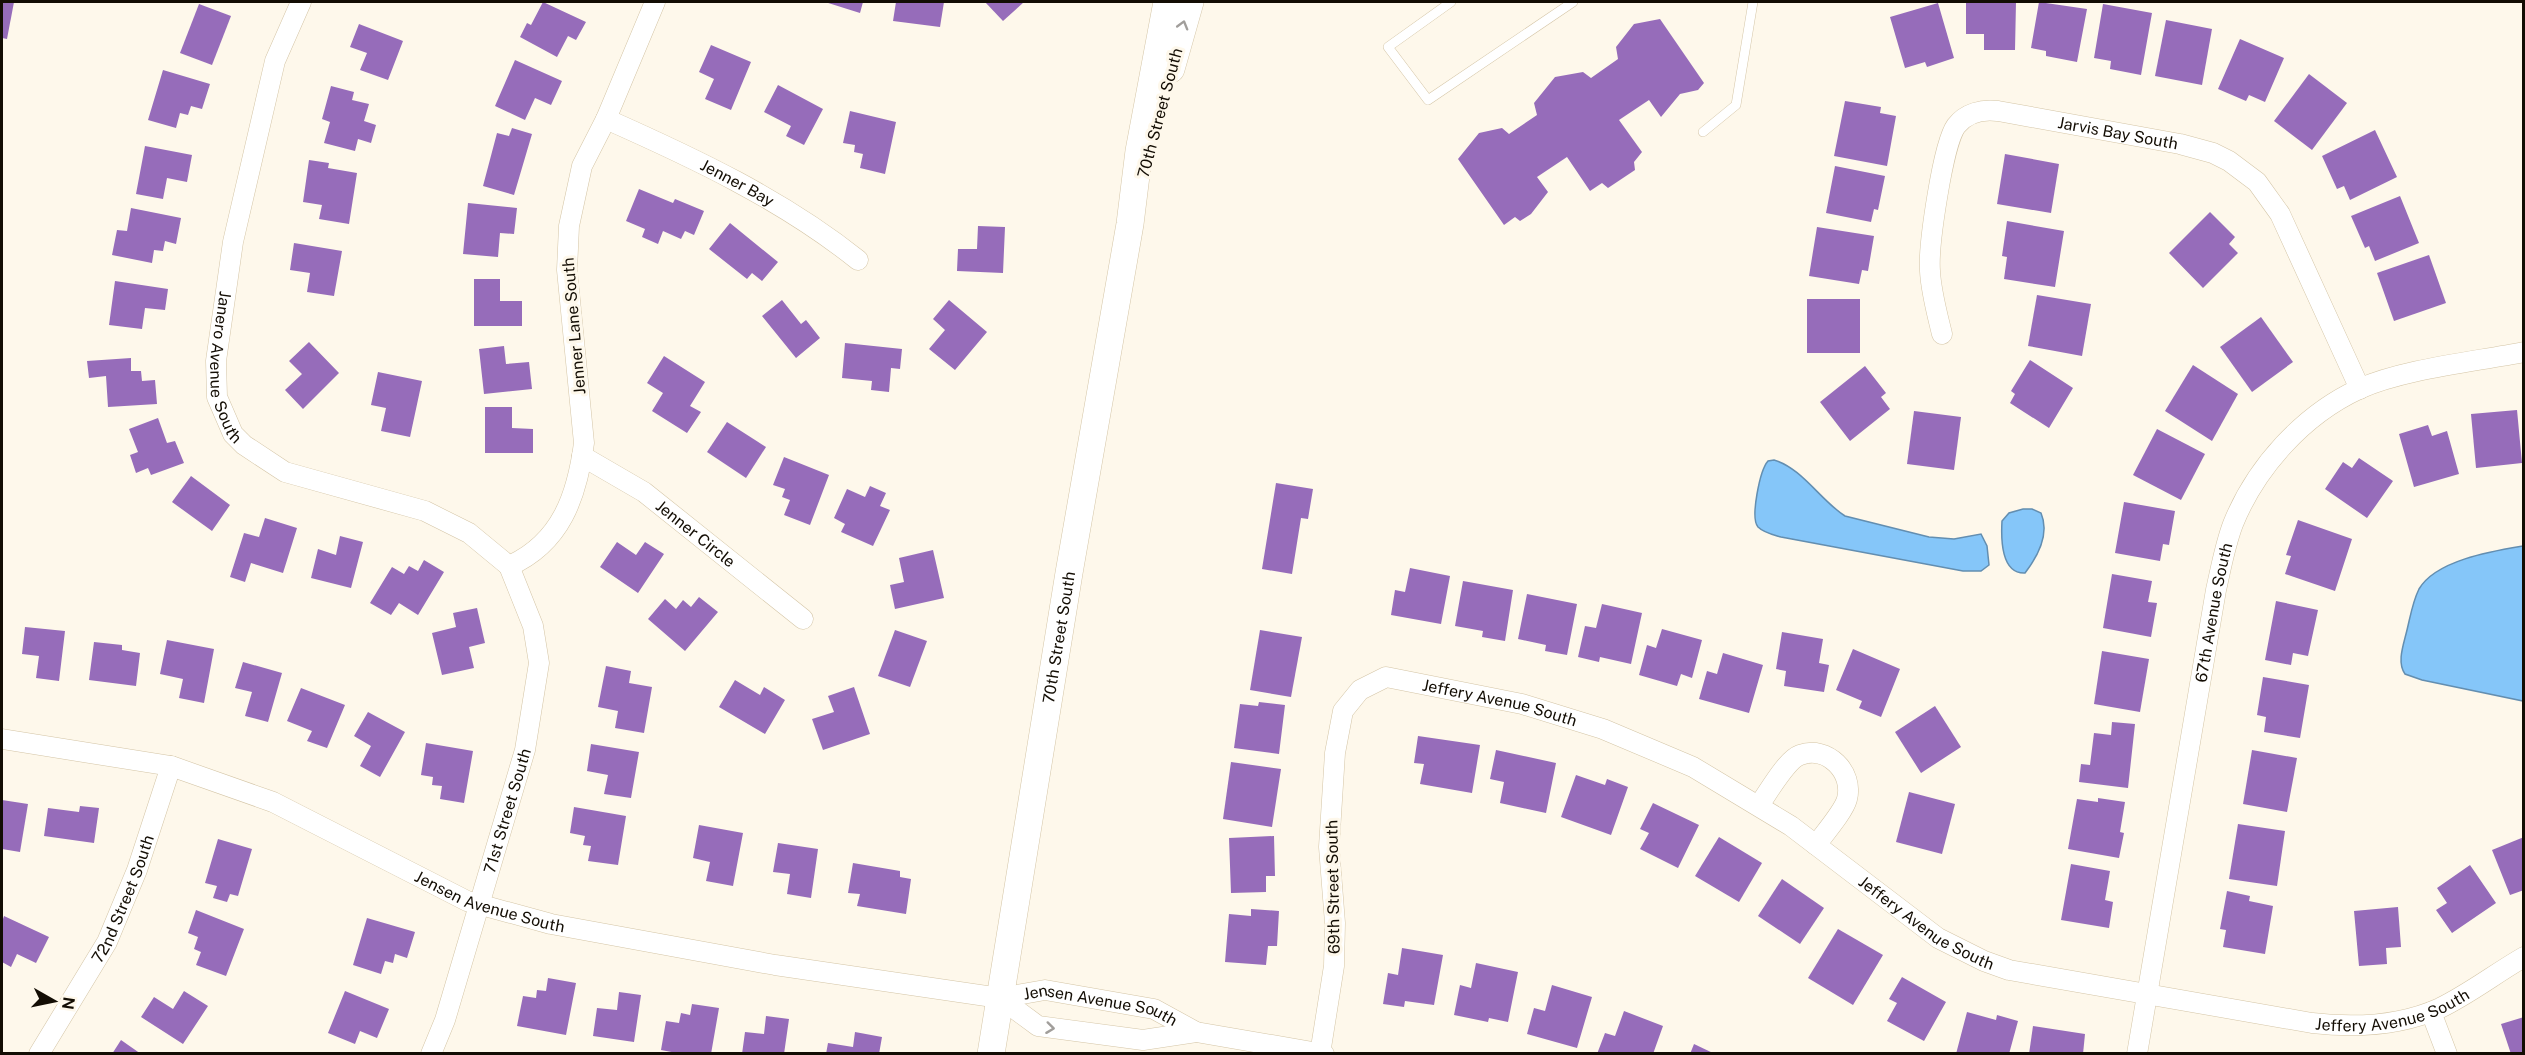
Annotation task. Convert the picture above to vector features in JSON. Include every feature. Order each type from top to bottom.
[{"type":"main road","name":"70th Street South","points":[[991,1053],[1069,573],[1130,224],[1139,150],[1167,2]]},
{"type":"main road","name":"70th Street South","points":[[1130,224],[1190,2]]},
{"type":"street","name":"Janero Avenue South","points":[[301,2],[275,61],[233,242],[216,361],[217,397],[233,434],[244,445],[285,472],[425,511],[469,533],[509,566]]},
{"type":"street","name":"Jenner Lane South","points":[[509,566],[530,557],[563,521],[580,470],[584,443],[567,270],[569,226],[582,166],[606,119],[655,2]]},
{"type":"street","name":"Jarvis Bay South","points":[[1942,334],[1932,291],[1929,261],[1946,152],[1953,132],[1962,120],[1976,112],[1998,111],[2196,147],[2229,161],[2244,171],[2264,190],[2280,214],[2360,389]]},
{"type":"street","name":"Jenner Bay","points":[[606,119],[708,165],[833,240],[858,260]]},
{"type":"street","name":"67th Avenue South","points":[[2137,1053],[2214,600],[2232,526],[2255,480],[2287,441],[2328,408],[2360,389],[2415,373],[2523,352]]},
{"type":"street","name":"Jenner Circle","points":[[582,456],[644,492],[803,619]]},
{"type":"street","name":"71st Street South","points":[[431,1053],[445,1020],[525,750],[539,663],[533,626],[509,566]]},
{"type":"street","name":"Jeffery Avenue South","points":[[1360,690],[1386,677],[1522,704],[1613,733],[1693,767],[1759,805],[1816,845],[1912,921],[1960,950],[2009,970],[2147,996],[2337,1026],[2380,1024],[2431,1012],[2523,957]]},
{"type":"street","name":"69th Street South","points":[[1321,1053],[1334,966],[1335,922],[1329,847],[1335,753],[1343,711],[1360,690]]},
{"type":"street","name":"Jensen Avenue South","points":[[2,739],[171,766],[273,802],[467,901],[551,924],[775,965],[1000,998],[1045,990],[1154,1009],[1196,1032]]},
{"type":"street","points":[[1759,805],[1789,764],[1799,755],[1816,753],[1836,761],[1847,776],[1847,800],[1816,845]]},
{"type":"street","name":"72nd Street South","points":[[39,1053],[107,942],[136,870],[171,766]]},
{"type":"street","name":"Jensen Avenue South","points":[[1000,998],[1038,1026],[1143,1040],[1196,1032],[1321,1053]]},
{"type":"street","points":[[2431,1012],[2447,1053]]},
{"type":"lane","points":[[1451,2],[1388,47],[1428,100],[1573,2]]},
{"type":"lane","points":[[1703,132],[1736,105],[1753,2]]},
{"type":"water","points":[[1774,460],[1794,470],[1845,516],[1929,537],[1954,539],[1981,534],[1987,546],[1989,565],[1981,571],[1963,571],[1781,537],[1766,532],[1758,527],[1756,522],[1756,505],[1759,483],[1765,466],[1768,461]]},
{"type":"water","points":[[2032,509],[2041,513],[2044,529],[2038,552],[2025,573],[2017,572],[2007,562],[2002,537],[2002,521],[2009,513]]},
{"type":"water","points":[[2523,546],[2523,701],[2422,680],[2405,674],[2401,665],[2403,644],[2419,589],[2427,579],[2451,564],[2466,558]]},
{"type":"building","points":[[2,2],[14,2],[7,39],[2,38]]},
{"type":"building","points":[[543,2],[586,22],[576,40],[568,36],[557,57],[520,37],[527,23],[531,25]]},
{"type":"building","points":[[825,2],[863,2],[860,13]]},
{"type":"building","points":[[896,2],[944,2],[940,27],[893,21]]},
{"type":"building","points":[[985,2],[1024,2],[1003,21]]},
{"type":"building","points":[[1966,2],[2016,2],[2015,50],[1984,50],[1984,34],[1966,34]]},
{"type":"building","points":[[2039,2],[2087,9],[2077,62],[2046,56],[2046,51],[2031,48]]},
{"type":"building","points":[[1938,3],[1954,58],[1927,67],[1925,62],[1905,68],[1890,17]]},
{"type":"building","points":[[199,4],[231,16],[212,65],[180,53]]},
{"type":"building","points":[[2103,4],[2152,13],[2141,75],[2110,69],[2111,61],[2094,58]]},
{"type":"building","points":[[1660,19],[1704,83],[1698,90],[1680,94],[1661,117],[1649,100],[1619,120],[1642,152],[1634,162],[1635,170],[1608,188],[1602,183],[1590,191],[1567,157],[1537,177],[1548,192],[1531,214],[1520,221],[1515,217],[1504,225],[1458,159],[1479,133],[1502,128],[1509,134],[1537,115],[1534,103],[1555,77],[1583,72],[1591,78],[1618,59],[1616,47],[1634,24]]},
{"type":"building","points":[[2166,20],[2212,29],[2202,85],[2155,76]]},
{"type":"building","points":[[359,24],[403,41],[388,80],[360,70],[367,53],[350,47]]},
{"type":"building","points":[[2240,39],[2284,58],[2265,102],[2249,95],[2246,101],[2218,89]]},
{"type":"building","points":[[711,45],[751,62],[731,110],[705,99],[714,79],[699,72]]},
{"type":"building","points":[[515,60],[562,81],[551,105],[535,98],[525,120],[495,106]]},
{"type":"building","points":[[163,70],[210,84],[202,109],[191,106],[188,115],[180,113],[176,128],[148,120]]},
{"type":"building","points":[[2309,74],[2347,103],[2312,150],[2274,121]]},
{"type":"building","points":[[778,85],[823,109],[804,145],[786,136],[791,126],[764,112]]},
{"type":"building","points":[[331,86],[354,92],[352,100],[369,104],[364,121],[376,125],[371,143],[358,139],[355,151],[324,143],[330,122],[322,119]]},
{"type":"building","points":[[1845,101],[1881,107],[1880,113],[1896,116],[1887,166],[1834,156]]},
{"type":"building","points":[[850,111],[896,122],[885,174],[860,168],[863,154],[854,152],[855,145],[843,143]]},
{"type":"building","points":[[512,128],[532,134],[514,195],[483,186],[497,133],[509,136]]},
{"type":"building","points":[[2375,130],[2397,177],[2350,200],[2344,186],[2337,189],[2322,156]]},
{"type":"building","points":[[145,146],[192,155],[187,182],[167,178],[163,199],[136,194]]},
{"type":"building","points":[[2005,154],[2059,164],[2051,213],[1997,204]]},
{"type":"building","points":[[309,160],[329,163],[328,168],[357,173],[349,224],[319,219],[322,205],[303,202]]},
{"type":"building","points":[[1835,166],[1885,176],[1878,210],[1874,209],[1871,222],[1826,213]]},
{"type":"building","points":[[639,189],[673,203],[675,199],[704,211],[694,235],[685,231],[681,239],[663,231],[658,244],[642,237],[645,229],[626,221]]},
{"type":"building","points":[[2400,196],[2419,243],[2375,261],[2369,246],[2365,248],[2351,216]]},
{"type":"building","points":[[468,203],[517,208],[514,234],[500,233],[498,257],[463,254]]},
{"type":"building","points":[[131,208],[181,218],[176,244],[165,241],[163,251],[154,250],[152,263],[112,255],[117,230],[127,231]]},
{"type":"building","points":[[2210,212],[2235,237],[2229,244],[2238,253],[2203,288],[2169,253]]},
{"type":"building","points":[[2007,221],[2064,231],[2055,287],[2004,279],[2007,257],[2002,256]]},
{"type":"building","points":[[730,223],[778,262],[762,281],[752,273],[747,279],[709,249]]},
{"type":"building","points":[[978,226],[1005,227],[1003,273],[957,271],[958,249],[977,249]]},
{"type":"building","points":[[1817,227],[1874,236],[1868,271],[1862,270],[1859,284],[1809,276]]},
{"type":"building","points":[[294,243],[342,251],[334,296],[307,292],[310,273],[290,270]]},
{"type":"building","points":[[2429,255],[2446,303],[2394,321],[2377,273]]},
{"type":"building","points":[[474,279],[500,279],[500,301],[522,301],[522,326],[474,326]]},
{"type":"building","points":[[115,281],[168,289],[165,310],[145,308],[142,329],[109,325]]},
{"type":"building","points":[[2037,295],[2091,304],[2082,356],[2028,346]]},
{"type":"building","points":[[1807,299],[1860,299],[1860,353],[1807,353]]},
{"type":"building","points":[[782,300],[801,324],[806,320],[820,338],[796,358],[762,316]]},
{"type":"building","points":[[949,300],[987,332],[955,370],[929,349],[945,330],[933,319]]},
{"type":"building","points":[[2261,317],[2293,362],[2252,392],[2220,347]]},
{"type":"building","points":[[309,342],[339,373],[303,409],[285,390],[302,374],[289,361]]},
{"type":"building","points":[[845,343],[902,349],[900,369],[891,368],[889,392],[871,390],[872,381],[842,378]]},
{"type":"building","points":[[504,346],[506,364],[529,362],[532,389],[484,394],[479,349]]},
{"type":"building","points":[[664,356],[705,382],[690,406],[701,412],[687,433],[652,411],[663,393],[647,383]]},
{"type":"building","points":[[131,358],[131,371],[141,371],[142,381],[155,380],[157,404],[108,407],[106,376],[89,378],[87,361]]},
{"type":"building","points":[[2030,360],[2073,388],[2049,428],[2010,403],[2015,394],[2011,391]]},
{"type":"building","points":[[2193,365],[2238,394],[2212,441],[2165,411]]},
{"type":"building","points":[[1865,366],[1886,393],[1881,397],[1890,409],[1850,441],[1820,402]]},
{"type":"building","points":[[378,372],[422,381],[410,437],[381,431],[386,408],[371,405]]},
{"type":"building","points":[[485,407],[512,407],[512,428],[533,429],[533,453],[485,453]]},
{"type":"building","points":[[2517,410],[2522,463],[2476,468],[2471,414]]},
{"type":"building","points":[[1914,411],[1961,417],[1954,470],[1907,464]]},
{"type":"building","points":[[158,418],[167,443],[175,441],[184,463],[151,475],[148,468],[136,473],[130,455],[138,452],[129,429]]},
{"type":"building","points":[[727,422],[766,447],[746,478],[707,452]]},
{"type":"building","points":[[2428,425],[2432,436],[2447,431],[2459,474],[2414,487],[2399,434]]},
{"type":"building","points":[[2157,429],[2205,454],[2181,500],[2133,475]]},
{"type":"building","points":[[784,457],[829,475],[810,525],[784,515],[790,500],[782,497],[785,489],[773,485]]},
{"type":"building","points":[[2359,458],[2393,481],[2367,518],[2325,489],[2343,462],[2352,468]]},
{"type":"building","points":[[191,476],[230,505],[212,531],[172,502]]},
{"type":"building","points":[[1276,483],[1313,489],[1308,519],[1301,518],[1292,574],[1262,569]]},
{"type":"building","points":[[870,486],[886,493],[880,506],[890,510],[873,546],[841,532],[845,524],[834,518],[847,489],[865,497]]},
{"type":"building","points":[[2124,502],[2175,511],[2169,545],[2163,544],[2160,561],[2115,553]]},
{"type":"building","points":[[265,518],[297,528],[283,573],[251,563],[245,582],[230,577],[244,533],[259,537]]},
{"type":"building","points":[[2298,520],[2352,539],[2335,591],[2285,574],[2291,556],[2286,555]]},
{"type":"building","points":[[340,536],[363,542],[351,588],[311,578],[318,549],[336,555]]},
{"type":"building","points":[[617,542],[636,555],[645,542],[664,554],[638,593],[600,567]]},
{"type":"building","points":[[933,550],[944,598],[895,609],[890,585],[904,582],[899,558]]},
{"type":"building","points":[[424,560],[444,572],[418,615],[399,603],[391,615],[370,603],[392,567],[404,574],[409,566],[418,571]]},
{"type":"building","points":[[1410,568],[1450,576],[1441,624],[1391,615],[1395,590],[1405,592]]},
{"type":"building","points":[[2112,574],[2152,581],[2148,602],[2157,603],[2151,637],[2103,628]]},
{"type":"building","points":[[1463,581],[1513,590],[1505,641],[1482,637],[1483,631],[1455,626]]},
{"type":"building","points":[[1527,594],[1577,604],[1567,655],[1545,651],[1546,645],[1518,639]]},
{"type":"building","points":[[699,597],[718,612],[685,651],[648,619],[665,599],[676,609],[683,600],[691,607]]},
{"type":"building","points":[[2276,601],[2318,610],[2308,656],[2293,653],[2291,665],[2265,660]]},
{"type":"building","points":[[1602,604],[1642,613],[1631,664],[1600,657],[1599,662],[1578,657],[1585,626],[1596,628]]},
{"type":"building","points":[[477,608],[485,643],[469,647],[474,668],[442,675],[432,633],[456,627],[453,613]]},
{"type":"building","points":[[25,627],[65,631],[59,681],[36,678],[39,656],[22,654]]},
{"type":"building","points":[[1662,629],[1702,640],[1692,678],[1681,674],[1677,686],[1639,675],[1647,645],[1656,648]]},
{"type":"building","points":[[895,630],[927,641],[910,687],[878,676]]},
{"type":"building","points":[[1260,630],[1302,637],[1291,697],[1250,690]]},
{"type":"building","points":[[1782,632],[1823,639],[1819,663],[1829,665],[1824,692],[1784,686],[1786,671],[1776,669]]},
{"type":"building","points":[[167,640],[214,649],[204,703],[179,698],[183,679],[160,674]]},
{"type":"building","points":[[94,642],[122,645],[122,650],[140,653],[136,686],[89,680]]},
{"type":"building","points":[[1853,649],[1900,669],[1881,717],[1859,708],[1862,701],[1836,690]]},
{"type":"building","points":[[2102,651],[2149,659],[2140,712],[2094,704]]},
{"type":"building","points":[[1723,653],[1763,665],[1749,713],[1699,699],[1707,671],[1717,674]]},
{"type":"building","points":[[243,662],[282,673],[268,722],[245,716],[252,692],[235,688]]},
{"type":"building","points":[[606,666],[631,671],[629,683],[652,687],[644,733],[615,728],[618,711],[598,707]]},
{"type":"building","points":[[2263,677],[2309,685],[2300,738],[2264,732],[2266,717],[2257,715]]},
{"type":"building","points":[[735,680],[760,695],[764,687],[785,700],[765,734],[719,707]]},
{"type":"building","points":[[854,687],[870,734],[823,750],[812,719],[834,712],[828,696]]},
{"type":"building","points":[[301,688],[345,705],[327,748],[307,741],[312,731],[287,721]]},
{"type":"building","points":[[1259,702],[1285,705],[1279,754],[1234,748],[1240,704],[1258,706]]},
{"type":"building","points":[[1935,706],[1961,747],[1921,773],[1895,732]]},
{"type":"building","points":[[368,712],[405,732],[380,777],[360,766],[371,746],[354,736]]},
{"type":"building","points":[[2112,722],[2135,724],[2128,788],[2079,782],[2081,764],[2090,765],[2094,733],[2111,735]]},
{"type":"building","points":[[1418,736],[1480,745],[1472,793],[1420,784],[1424,764],[1414,763]]},
{"type":"building","points":[[426,743],[473,751],[464,803],[440,799],[442,786],[432,785],[433,777],[421,775]]},
{"type":"building","points":[[591,744],[639,752],[631,798],[604,794],[608,775],[587,771]]},
{"type":"building","points":[[1496,750],[1556,763],[1546,813],[1500,803],[1504,782],[1490,779]]},
{"type":"building","points":[[2252,750],[2297,758],[2287,812],[2243,804]]},
{"type":"building","points":[[1231,762],[1281,769],[1272,827],[1223,819]]},
{"type":"building","points":[[1576,775],[1605,785],[1607,779],[1628,787],[1611,835],[1561,817]]},
{"type":"building","points":[[1909,792],[1955,804],[1942,854],[1896,842]]},
{"type":"building","points":[[2098,798],[2125,802],[2120,832],[2124,833],[2119,858],[2068,849],[2077,799],[2098,802]]},
{"type":"building","points":[[2,800],[28,804],[20,852],[2,849]]},
{"type":"building","points":[[1653,803],[1699,825],[1678,868],[1640,849],[1649,833],[1640,829]]},
{"type":"building","points":[[80,806],[99,808],[94,843],[44,836],[48,808],[79,812]]},
{"type":"building","points":[[574,807],[626,816],[618,865],[588,861],[591,846],[583,845],[585,836],[570,833]]},
{"type":"building","points":[[2238,824],[2285,831],[2277,886],[2229,879]]},
{"type":"building","points":[[699,825],[743,833],[733,886],[706,881],[710,862],[693,858]]},
{"type":"building","points":[[1274,836],[1275,876],[1266,876],[1266,892],[1231,893],[1229,838]]},
{"type":"building","points":[[1719,837],[1762,863],[1739,902],[1695,876]]},
{"type":"building","points":[[2524,837],[2524,890],[2510,895],[2492,850]]},
{"type":"building","points":[[218,839],[252,849],[238,896],[230,894],[227,902],[213,898],[217,886],[205,883]]},
{"type":"building","points":[[778,843],[818,849],[811,898],[787,894],[790,874],[773,872]]},
{"type":"building","points":[[853,863],[900,871],[900,877],[911,879],[906,914],[857,906],[860,894],[848,893]]},
{"type":"building","points":[[2071,864],[2110,871],[2105,900],[2113,902],[2109,928],[2061,920]]},
{"type":"building","points":[[2470,865],[2496,903],[2452,933],[2436,910],[2447,903],[2437,888]]},
{"type":"building","points":[[1782,879],[1824,908],[1800,944],[1758,916]]},
{"type":"building","points":[[2227,891],[2250,896],[2249,901],[2273,906],[2265,954],[2223,947],[2226,930],[2220,929]]},
{"type":"building","points":[[2398,907],[2401,947],[2386,948],[2387,964],[2359,966],[2354,911]]},
{"type":"building","points":[[1251,909],[1279,911],[1277,946],[1268,946],[1266,965],[1225,962],[1229,914],[1251,916]]},
{"type":"building","points":[[196,910],[244,929],[226,976],[196,965],[201,952],[194,949],[198,937],[188,933]]},
{"type":"building","points":[[4,916],[49,937],[36,963],[17,954],[11,967],[2,962]]},
{"type":"building","points":[[367,918],[415,932],[407,958],[395,954],[393,963],[385,961],[381,974],[353,965]]},
{"type":"building","points":[[1838,929],[1883,955],[1853,1005],[1808,978]]},
{"type":"building","points":[[1402,948],[1443,955],[1434,1005],[1405,1001],[1404,1007],[1383,1004],[1388,973],[1398,975]]},
{"type":"building","points":[[1476,963],[1518,972],[1508,1022],[1489,1018],[1488,1022],[1454,1015],[1460,985],[1471,988]]},
{"type":"building","points":[[1902,977],[1946,1002],[1924,1041],[1887,1021],[1897,1003],[1889,999]]},
{"type":"building","points":[[548,978],[576,983],[566,1035],[517,1026],[523,996],[536,998],[537,990],[546,991]]},
{"type":"building","points":[[1552,985],[1592,997],[1577,1048],[1527,1034],[1534,1008],[1545,1011]]},
{"type":"building","points":[[184,991],[208,1006],[183,1044],[141,1017],[154,997],[173,1009]]},
{"type":"building","points":[[345,991],[389,1009],[377,1038],[360,1031],[355,1044],[328,1033]]},
{"type":"building","points":[[619,992],[641,995],[634,1042],[593,1036],[597,1008],[617,1010]]},
{"type":"building","points":[[692,1004],[719,1008],[711,1054],[682,1054],[661,1050],[666,1021],[679,1023],[681,1013],[690,1015]]},
{"type":"building","points":[[1624,1011],[1663,1026],[1653,1054],[1597,1054],[1605,1033],[1615,1036]]},
{"type":"building","points":[[1967,1012],[1996,1020],[1997,1015],[2018,1021],[2009,1054],[1956,1054]]},
{"type":"building","points":[[766,1016],[789,1019],[784,1054],[742,1054],[745,1032],[764,1034]]},
{"type":"building","points":[[2524,1017],[2524,1054],[2511,1054],[2501,1024]]},
{"type":"building","points":[[2033,1026],[2085,1034],[2083,1054],[2029,1054]]},
{"type":"building","points":[[855,1032],[882,1037],[879,1054],[826,1054],[828,1043],[853,1047]]},
{"type":"building","points":[[121,1040],[141,1054],[112,1054]]},
{"type":"building","points":[[1694,1044],[1715,1054],[1690,1054]]}]
